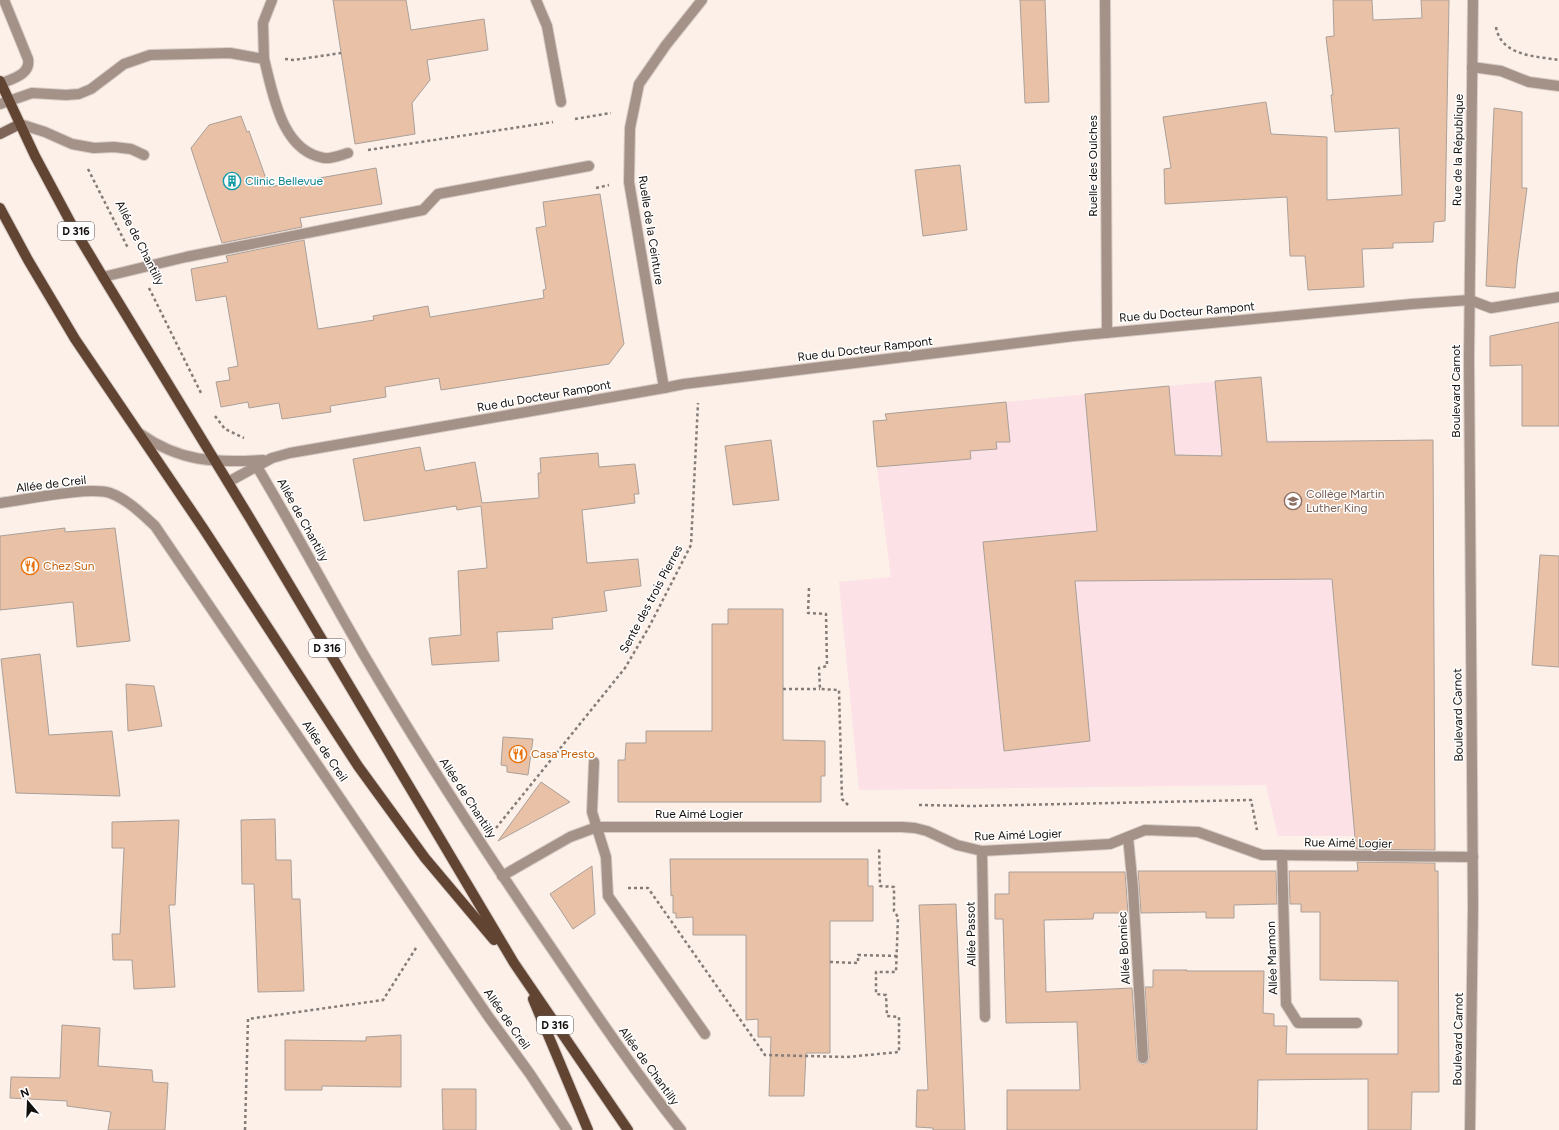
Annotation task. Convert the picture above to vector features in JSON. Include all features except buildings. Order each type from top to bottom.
[{"type":"main road","name":"D 316","points":[[0,83],[4,102],[20,124],[50,184],[103,277],[228,482],[514,963],[628,1130]]},
{"type":"main road","points":[[0,134],[20,124]]},
{"type":"main road","name":"D 316","points":[[0,208],[28,260],[67,326],[203,528],[358,766],[425,858],[514,963]]},
{"type":"main road","points":[[523,977],[588,1130]]},
{"type":"street","points":[[0,83],[19,76],[26,71],[29,65],[4,0]]},
{"type":"street","points":[[272,0],[263,23],[264,58],[277,110],[293,141],[307,152],[325,158],[348,153]]},
{"type":"street","points":[[536,0],[547,26],[561,102]]},
{"type":"street","name":"Ruelle de la Ceinture","points":[[664,388],[629,182],[630,128],[639,84],[666,45],[702,0]]},
{"type":"street","name":"Ruelle des Oulches","points":[[1105,0],[1107,333]]},
{"type":"street","name":"Rue de la République","points":[[1470,300],[1472,0]]},
{"type":"street","points":[[4,102],[32,93],[66,95],[79,94],[90,89],[124,64],[150,55],[230,53],[264,58]]},
{"type":"street","points":[[1472,67],[1500,71],[1529,82],[1559,86]]},
{"type":"street","points":[[20,124],[74,144],[94,148],[114,147],[131,149],[144,155]]},
{"type":"street","points":[[103,277],[186,258],[423,210],[438,194],[589,166]]},
{"type":"street","points":[[1470,300],[1491,308],[1559,297]]},
{"type":"street","name":"Rue du Docteur Rampont","points":[[228,482],[256,465],[270,459],[298,452],[684,384],[1107,333],[1404,304],[1470,300]]},
{"type":"street","name":"Boulevard Carnot","points":[[1470,300],[1469,366],[1473,857],[1470,1130]]},
{"type":"street","name":"Rue du Docteur Rampont","points":[[138,432],[152,442],[172,452],[197,459],[215,461],[270,459]]},
{"type":"street","name":"Allée de Chantilly","points":[[256,465],[364,656],[434,770],[502,876],[622,1051],[681,1130]]},
{"type":"street","name":"Allée de Creil","points":[[0,503],[78,492],[95,491],[110,493],[133,506],[155,526],[567,1130]]},
{"type":"street","points":[[594,762],[592,812],[606,857],[608,896],[705,1034]]},
{"type":"street","name":"Rue Aimé Logier","points":[[502,876],[570,837],[597,826],[915,828],[927,831],[956,845],[982,851],[1110,844],[1145,830],[1198,832],[1262,855],[1473,857]]},
{"type":"street","name":"Allée Bonniec","points":[[1128,837],[1133,888],[1143,1058]]},
{"type":"street","name":"Allée Passot","points":[[982,851],[985,1017]]},
{"type":"street","name":"Allée Marmon","points":[[1282,855],[1286,1004],[1298,1023],[1357,1023]]},
{"type":"path","points":[[1495,22],[1496,29],[1504,44],[1514,51],[1532,56],[1559,60]]},
{"type":"path","points":[[264,58],[294,60],[341,53]]},
{"type":"path","points":[[561,102],[564,120]]},
{"type":"path","points":[[392,146],[634,111]]},
{"type":"path","name":"Allée de Chantilly","points":[[74,144],[139,268],[205,401]]},
{"type":"path","name":"Sente des trois Pierres","points":[[482,845],[624,668],[649,627],[690,545],[699,382]]},
{"type":"path","points":[[211,410],[225,429],[244,438],[255,439],[270,459]]},
{"type":"path","points":[[809,588],[808,613],[826,614],[827,666],[820,668],[820,689]]},
{"type":"path","points":[[783,689],[839,690],[842,799],[846,805],[854,805]]},
{"type":"path","points":[[917,805],[979,806],[1251,800],[1262,855]]},
{"type":"path","points":[[608,888],[648,888],[765,1055],[847,1057],[899,1052],[899,1017],[887,1016],[886,995],[876,994],[876,972],[896,972],[898,917],[894,911],[894,887],[880,886],[879,827]]},
{"type":"path","points":[[245,1130],[248,1019],[383,1000],[428,927]]},
{"type":"path","points":[[830,962],[858,963],[858,955],[897,956]]},
{"type":"shaded area","points":[[1261,377],[1267,440],[1433,440],[1435,836],[1278,836],[1266,785],[859,790],[839,582],[891,577],[877,468],[891,467],[891,460],[916,457],[917,464],[932,462],[970,451],[996,449],[996,442],[1010,441],[1006,402]]},
{"type":"place","name":"Clinic Bellevue","points":[[232,181]]},
{"type":"place","name":"Collège Martin Luther King","points":[[1293,501]]},
{"type":"place","name":"Chez Sun","points":[[30,566]]},
{"type":"place","name":"Casa Presto","points":[[518,754]]}]
